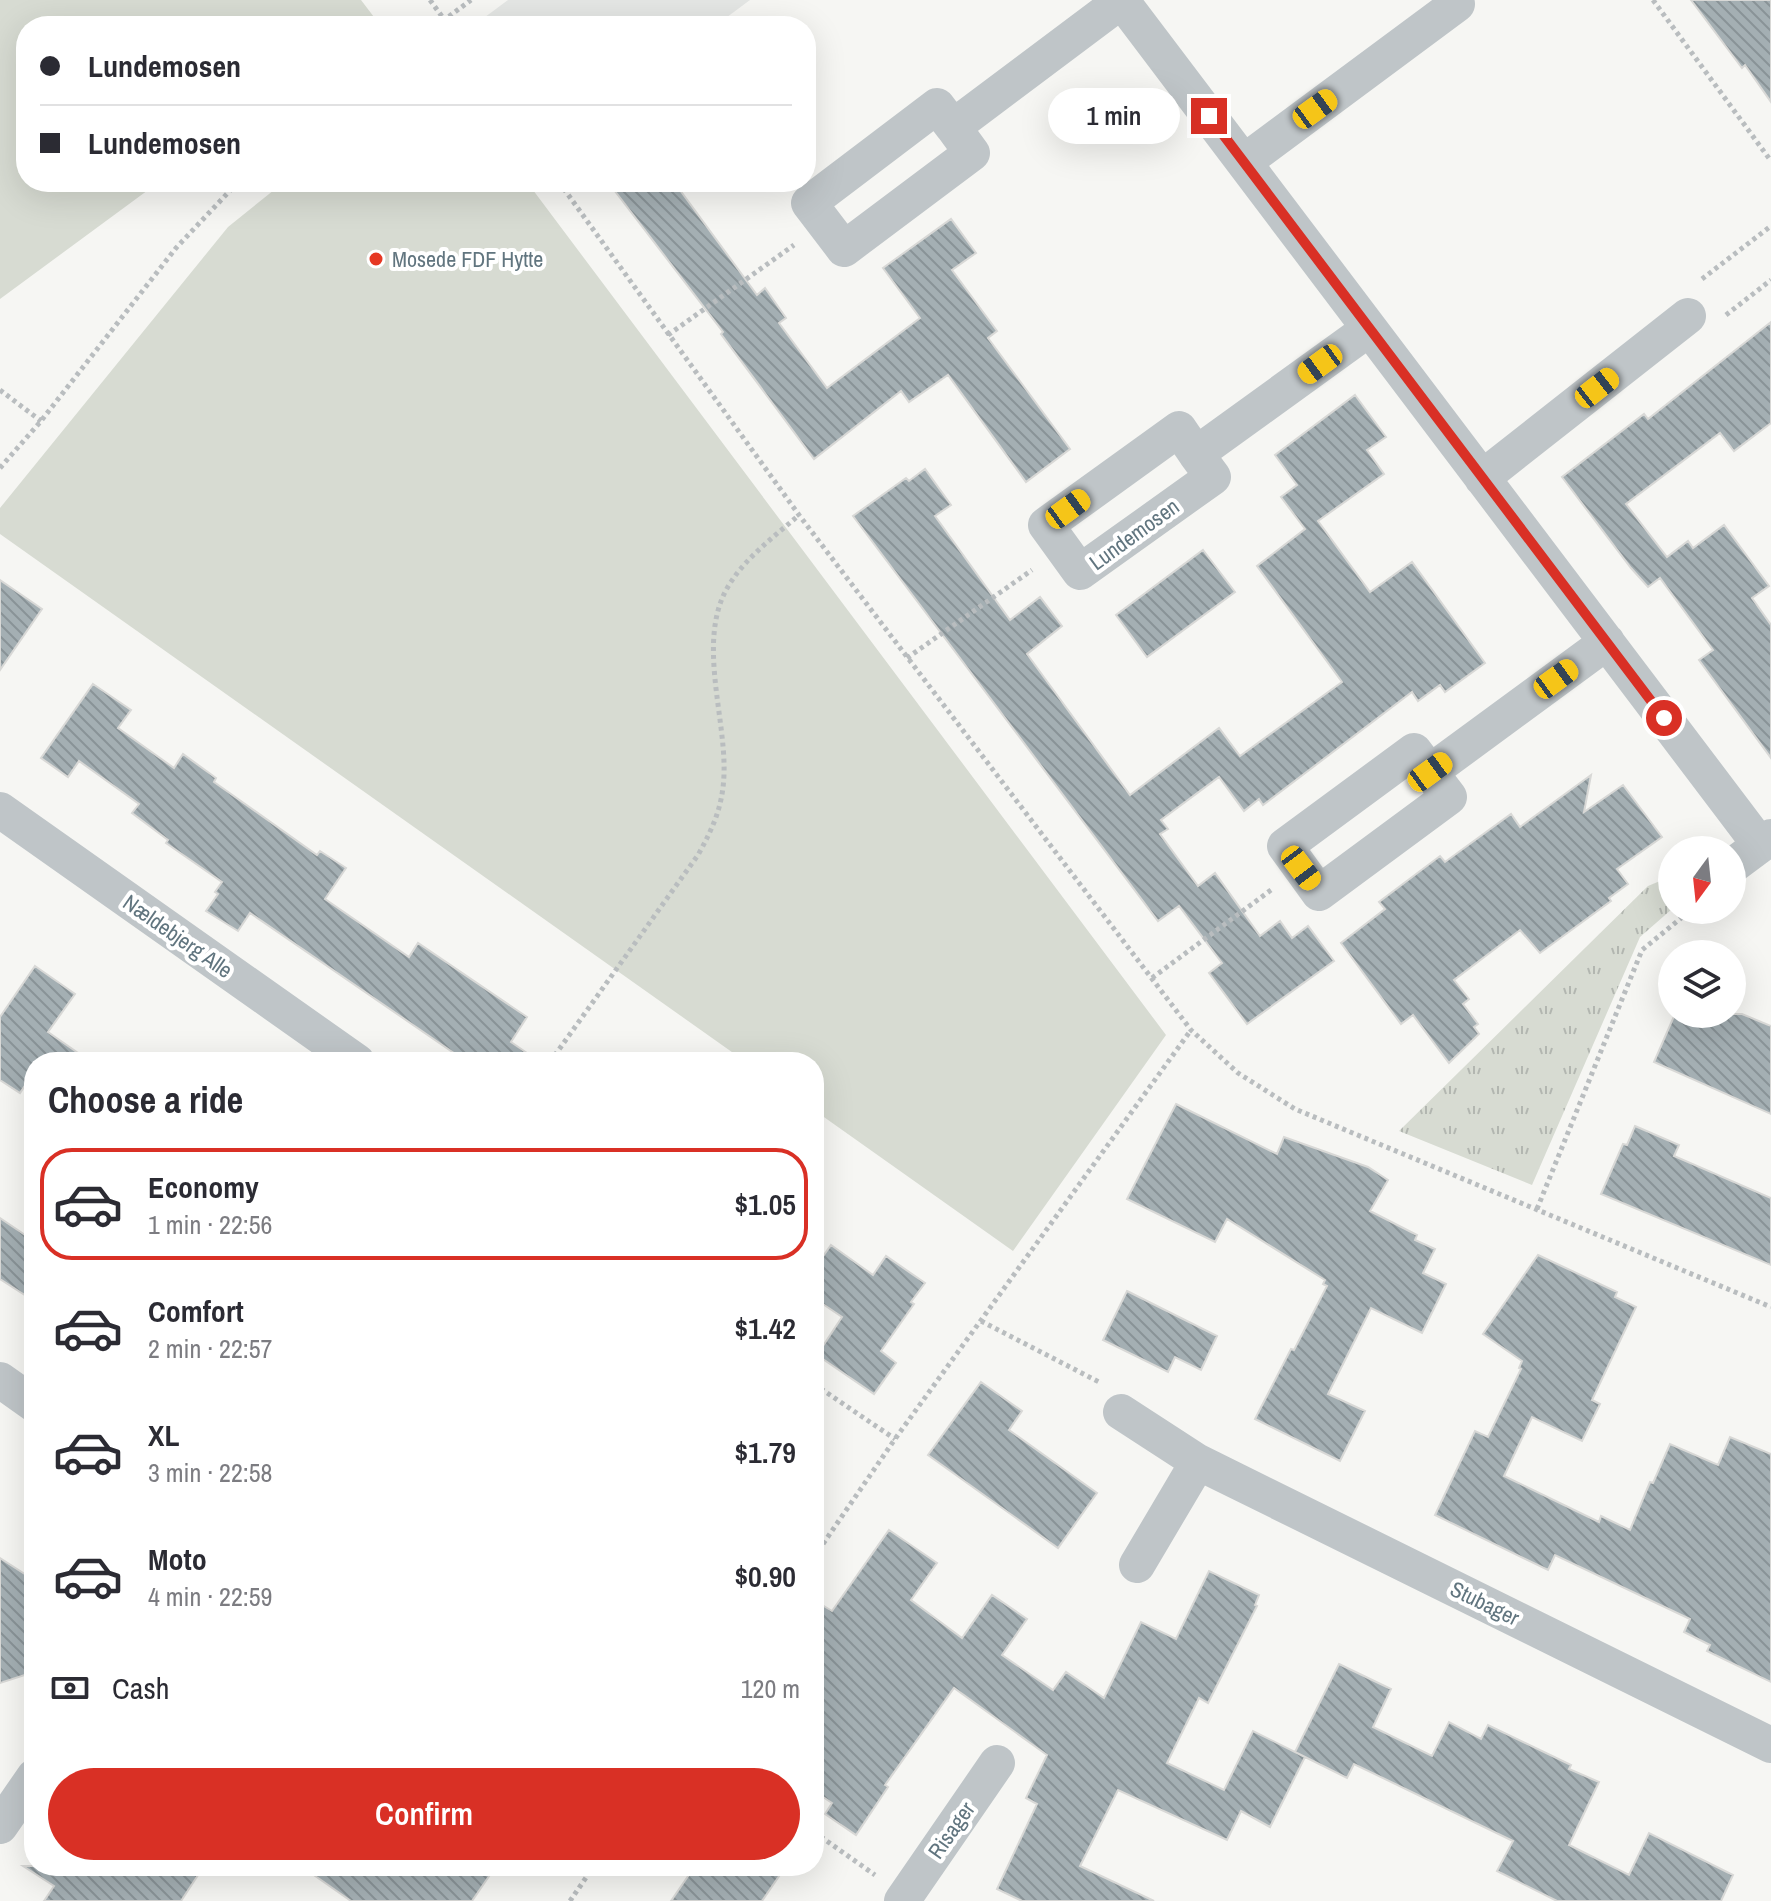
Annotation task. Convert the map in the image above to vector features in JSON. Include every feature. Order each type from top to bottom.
[{"type":"street","points":[[953,127],[1121,0],[1607,642],[1766,841],[1746,856]]},
{"type":"street","points":[[1244,162],[1457,4]]},
{"type":"street","points":[[937,106],[953,127],[972,153],[844,249],[809,203],[937,106]]},
{"type":"street","points":[[1482,478],[1688,316]]},
{"type":"street","points":[[1196,454],[1369,329]]},
{"type":"street","name":"Lundemosen","points":[[1179,429],[1196,454],[1213,477],[1080,572],[1046,525],[1179,429]]},
{"type":"street","points":[[1430,772],[1607,642]]},
{"type":"street","points":[[1414,751],[1430,772],[1449,797],[1319,893],[1285,846],[1414,751]]},
{"type":"street","name":"Nældebjerg Alle","points":[[0,810],[343,1052]]},
{"type":"street","points":[[0,1380],[24,1397]]},
{"type":"street","name":"Stubager","points":[[1121,1412],[1198,1462],[1771,1745]]},
{"type":"street","points":[[1137,1565],[1198,1462]]},
{"type":"street","name":"Risager","points":[[906,1899],[997,1763]]},
{"type":"street","points":[[0,1826],[24,1791]]},
{"type":"path","points":[[448,16],[471,0]]},
{"type":"path","points":[[1653,0],[1771,161]]},
{"type":"path","points":[[0,468],[41,421],[176,248],[229,192]]},
{"type":"path","points":[[566,192],[799,515],[1191,1030],[1238,1073],[1295,1109],[1771,1307]]},
{"type":"path","points":[[668,335],[825,223]]},
{"type":"path","points":[[1771,226],[1676,300],[1702,334],[1771,280]]},
{"type":"path","points":[[0,390],[41,421]]},
{"type":"path","points":[[557,1052],[698,855],[716,822],[724,774],[714,668],[716,620],[728,586],[746,563],[799,515]]},
{"type":"path","points":[[907,658],[1063,548]]},
{"type":"path","points":[[1152,978],[1301,868]]},
{"type":"path","points":[[1537,1209],[1642,950],[1674,924]]},
{"type":"path","points":[[824,1542],[895,1439],[1191,1030]]},
{"type":"path","points":[[981,1321],[1116,1391],[1121,1412]]},
{"type":"path","points":[[824,1391],[895,1439]]},
{"type":"path","points":[[824,1839],[906,1899]]},
{"type":"path","points":[[570,1901],[587,1876]]},
{"type":"shaded area","points":[[508,0],[750,0],[728,16],[486,16]]},
{"type":"green space","points":[[0,0],[361,0],[373,16],[16,16],[16,192],[145,192],[0,299]]},
{"type":"green space","points":[[272,192],[534,192],[1166,1035],[1013,1251],[824,1117],[824,1052],[732,1052],[0,534],[0,508],[228,227]]},
{"type":"green space","points":[[1658,882],[1658,921],[1640,937],[1532,1185],[1399,1131],[1648,886]]},
{"type":"building","points":[[1691,0],[1771,0],[1771,102],[1745,65],[1742,68]]},
{"type":"building","points":[[616,192],[681,192],[757,295],[765,288],[786,318],[779,323],[827,388],[920,318],[883,268],[951,219],[976,253],[952,270],[997,331],[988,338],[1070,449],[1026,482],[948,375],[909,402],[901,391],[814,459],[721,334],[723,332]]},
{"type":"building","points":[[1771,322],[1771,423],[1734,451],[1720,433],[1626,504],[1667,557],[1688,541],[1693,548],[1724,525],[1769,586],[1752,598],[1771,625],[1771,758],[1699,660],[1713,650],[1660,578],[1648,587],[1562,477],[1644,414],[1648,419]]},
{"type":"building","points":[[1355,395],[1386,437],[1367,450],[1384,474],[1318,521],[1370,592],[1412,562],[1485,663],[1445,692],[1440,685],[1418,701],[1412,692],[1263,805],[1259,799],[1244,811],[1219,777],[1161,820],[1168,829],[1160,834],[1198,886],[1215,873],[1260,936],[1280,921],[1292,938],[1308,926],[1334,961],[1247,1024],[1209,973],[1222,963],[1179,906],[1158,921],[853,516],[906,478],[909,481],[925,469],[951,505],[935,516],[1010,620],[1040,597],[1062,626],[1027,654],[1130,795],[1219,728],[1240,756],[1342,682],[1257,566],[1305,529],[1281,497],[1297,485],[1275,455]]},
{"type":"building","points":[[1203,550],[1235,592],[1147,657],[1116,615]]},
{"type":"building","points":[[0,580],[42,609],[0,670]]},
{"type":"building","points":[[93,684],[131,710],[118,728],[174,768],[183,754],[216,778],[214,782],[317,855],[320,851],[346,868],[325,899],[409,957],[418,943],[527,1017],[511,1042],[526,1052],[452,1052],[250,913],[238,931],[206,911],[222,882],[166,843],[168,840],[132,813],[139,804],[79,761],[68,777],[41,758]]},
{"type":"building","points":[[1591,775],[1584,812],[1623,785],[1661,836],[1617,869],[1628,884],[1609,898],[1611,901],[1540,953],[1520,930],[1454,980],[1469,999],[1463,1004],[1478,1024],[1474,1027],[1479,1034],[1449,1063],[1413,1015],[1401,1024],[1341,943],[1385,909],[1379,902],[1440,856],[1445,862],[1511,814],[1520,827]]},
{"type":"building","points":[[35,966],[75,994],[48,1032],[77,1052],[24,1052],[24,1087],[20,1093],[0,1080],[0,1017]]},
{"type":"building","points":[[1746,1016],[1771,1026],[1771,1114],[1654,1062],[1669,1028],[1746,1028]]},
{"type":"building","points":[[1176,1104],[1277,1154],[1284,1137],[1368,1167],[1388,1180],[1370,1211],[1417,1235],[1415,1240],[1435,1249],[1423,1273],[1446,1284],[1422,1333],[1371,1308],[1328,1394],[1365,1411],[1340,1461],[1255,1419],[1327,1286],[1323,1284],[1325,1280],[1227,1219],[1215,1242],[1127,1199]]},
{"type":"building","points":[[1635,1126],[1679,1145],[1674,1156],[1771,1198],[1771,1265],[1601,1194],[1623,1144],[1627,1145]]},
{"type":"building","points":[[0,1218],[24,1234],[24,1295],[0,1279]]},
{"type":"building","points":[[831,1245],[873,1275],[886,1256],[925,1283],[881,1351],[896,1363],[874,1394],[824,1360],[824,1344],[842,1317],[824,1305],[824,1255]]},
{"type":"building","points":[[1538,1255],[1617,1292],[1615,1297],[1636,1307],[1592,1400],[1600,1404],[1582,1441],[1532,1417],[1504,1476],[1599,1522],[1601,1516],[1630,1530],[1670,1444],[1718,1465],[1730,1437],[1771,1454],[1771,1682],[1707,1651],[1710,1645],[1684,1632],[1690,1619],[1555,1555],[1548,1570],[1435,1515],[1475,1431],[1488,1437],[1521,1369],[1522,1361],[1483,1334]]},
{"type":"building","points":[[1127,1291],[1217,1336],[1201,1370],[1175,1357],[1168,1372],[1103,1340]]},
{"type":"building","points":[[981,1382],[1022,1411],[1009,1430],[1097,1493],[1058,1548],[928,1455]]},
{"type":"building","points":[[889,1530],[937,1563],[911,1600],[962,1638],[992,1595],[1027,1619],[1002,1655],[1053,1690],[1066,1672],[1104,1698],[1141,1622],[1176,1639],[1209,1571],[1259,1595],[1257,1606],[1208,1703],[1199,1698],[1167,1763],[1224,1790],[1253,1731],[1305,1757],[1270,1827],[1241,1811],[1227,1840],[1118,1790],[1080,1866],[1154,1901],[1022,1901],[997,1889],[1037,1804],[1026,1798],[1047,1755],[954,1688],[885,1785],[888,1787],[856,1835],[825,1814],[832,1803],[824,1798],[824,1606],[832,1611]]},
{"type":"building","points":[[0,1558],[24,1574],[24,1675],[0,1683]]},
{"type":"building","points":[[1339,1664],[1391,1689],[1373,1727],[1432,1756],[1449,1722],[1481,1739],[1488,1725],[1599,1782],[1569,1845],[1629,1875],[1649,1833],[1733,1875],[1721,1901],[1557,1901],[1497,1871],[1513,1841],[1354,1764],[1347,1778],[1295,1752]]},
{"type":"building","points":[[38,1876],[197,1876],[181,1901],[44,1901],[54,1886]]},
{"type":"building","points":[[315,1876],[489,1876],[472,1901],[351,1901]]},
{"type":"building","points":[[688,1876],[779,1876],[762,1901],[671,1901]]},
{"type":"place","name":"Mosede FDF Hytte","points":[[376,259]]},
{"type":"route","points":[[1209,116],[1664,718]]}]
